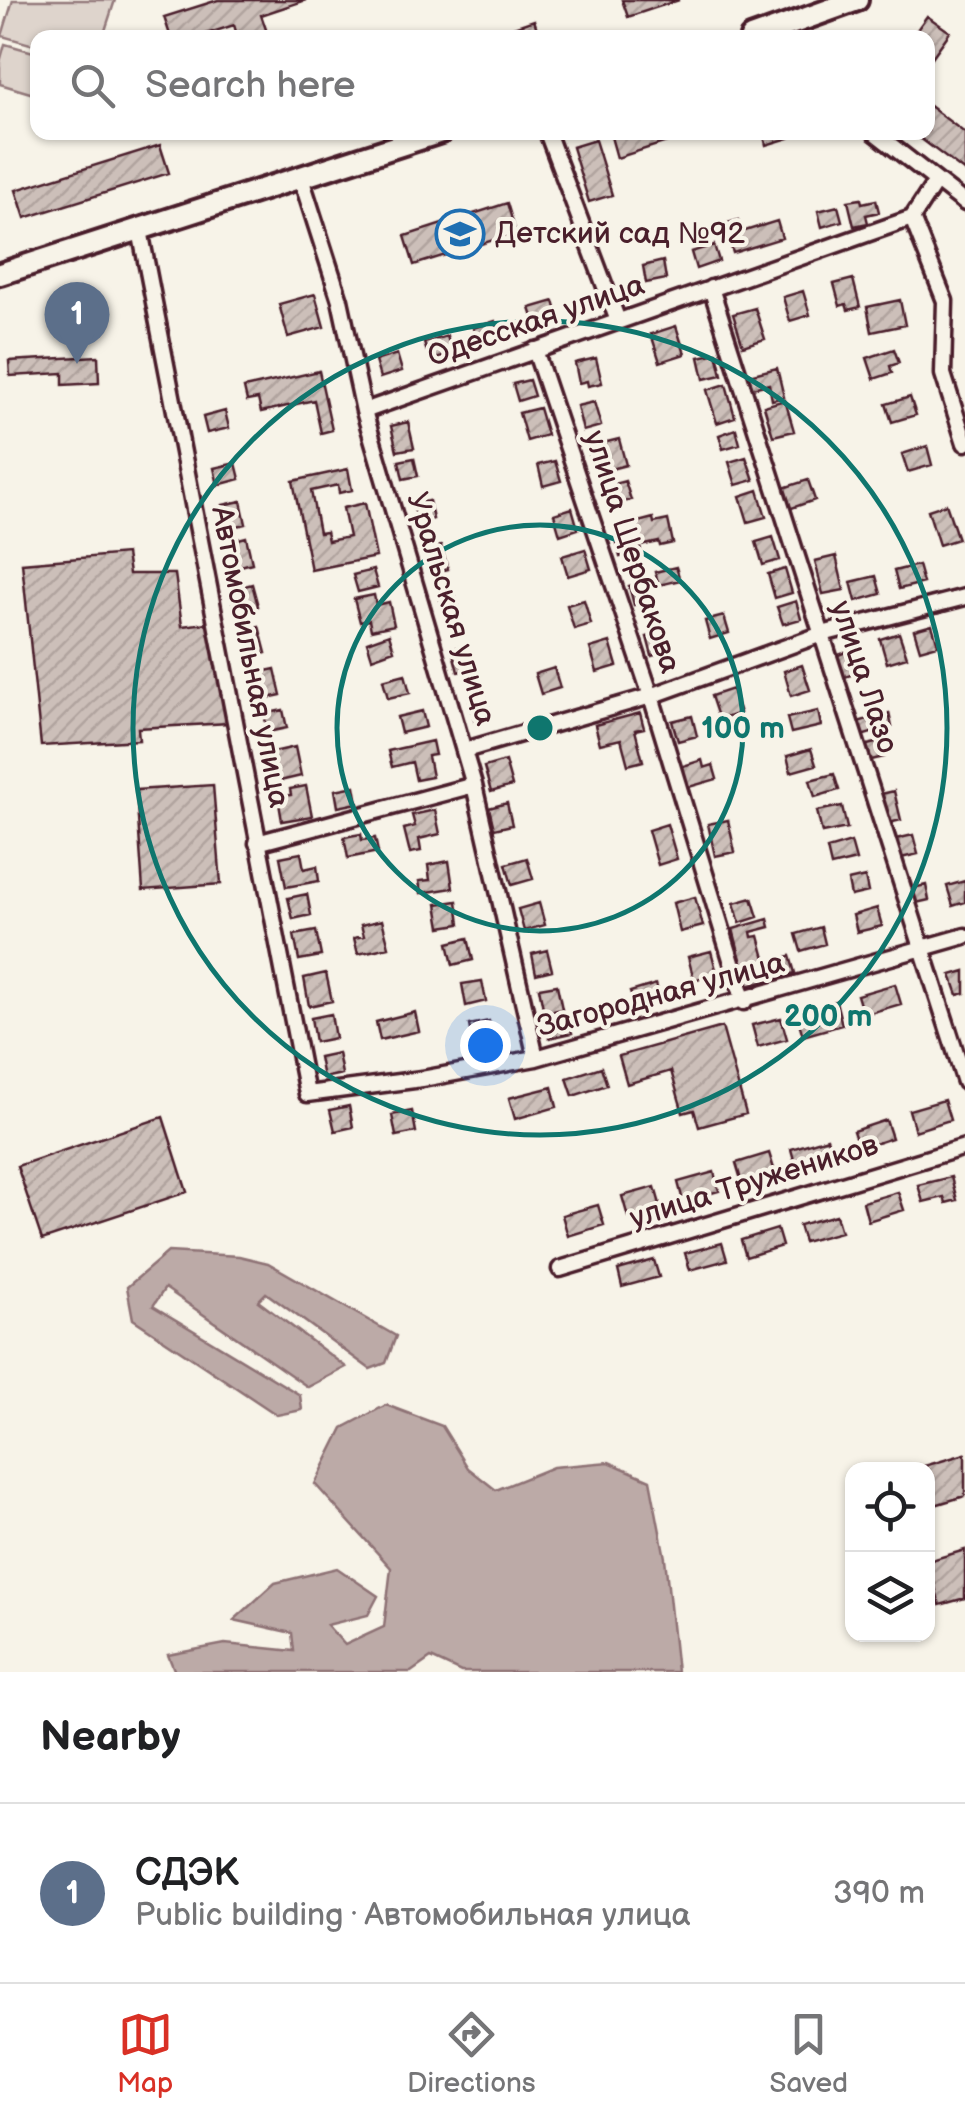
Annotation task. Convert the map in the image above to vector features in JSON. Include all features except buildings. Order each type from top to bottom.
[{"type":"main road","points":[[773,30],[857,0]]},
{"type":"main road","points":[[0,274],[417,140]]},
{"type":"street","points":[[551,140],[618,321]]},
{"type":"street","points":[[884,140],[965,203]]},
{"type":"street","name":"Уральская улица","points":[[301,178],[340,300],[364,411],[465,750],[536,1058]]},
{"type":"street","points":[[936,181],[912,218],[945,300],[943,374],[965,443]]},
{"type":"street","name":"Одесская улица","points":[[364,411],[912,218]]},
{"type":"street","name":"Автомобильная улица","points":[[140,230],[307,1094]]},
{"type":"street","name":"улица Лазо","points":[[711,288],[965,1082]]},
{"type":"street","name":"улица Щербакова","points":[[535,350],[650,696],[744,1002]]},
{"type":"street","points":[[465,750],[650,696],[822,634],[965,597]]},
{"type":"street","points":[[258,843],[474,784]]},
{"type":"street","name":"Загородная улица","points":[[307,1094],[422,1080],[536,1058],[744,1002],[965,936]]},
{"type":"street","name":"улица Тружеников","points":[[560,1269],[965,1147]]},
{"type":"shaded area","points":[[13,0],[115,0],[105,30],[30,30],[30,44],[2,36]]},
{"type":"shaded area","points":[[5,44],[30,51],[30,93],[0,84]]},
{"type":"shaded area","points":[[168,1252],[239,1256],[268,1263],[396,1336],[386,1363],[370,1369],[266,1293],[258,1301],[346,1367],[308,1387],[165,1288],[153,1306],[300,1395],[302,1410],[277,1415],[133,1319],[127,1287]]},
{"type":"shaded area","points":[[386,1405],[442,1426],[468,1468],[496,1490],[553,1467],[609,1462],[650,1480],[665,1558],[677,1672],[461,1672],[431,1658],[411,1672],[175,1672],[168,1655],[225,1644],[294,1651],[292,1633],[234,1620],[275,1583],[337,1568],[378,1596],[368,1615],[327,1625],[345,1645],[384,1627],[391,1568],[315,1484],[343,1428]]},
{"type":"place","name":"Детский сад №92","points":[[460,234]]},
{"type":"place","name":"СДЭК","points":[[77,364]]}]
